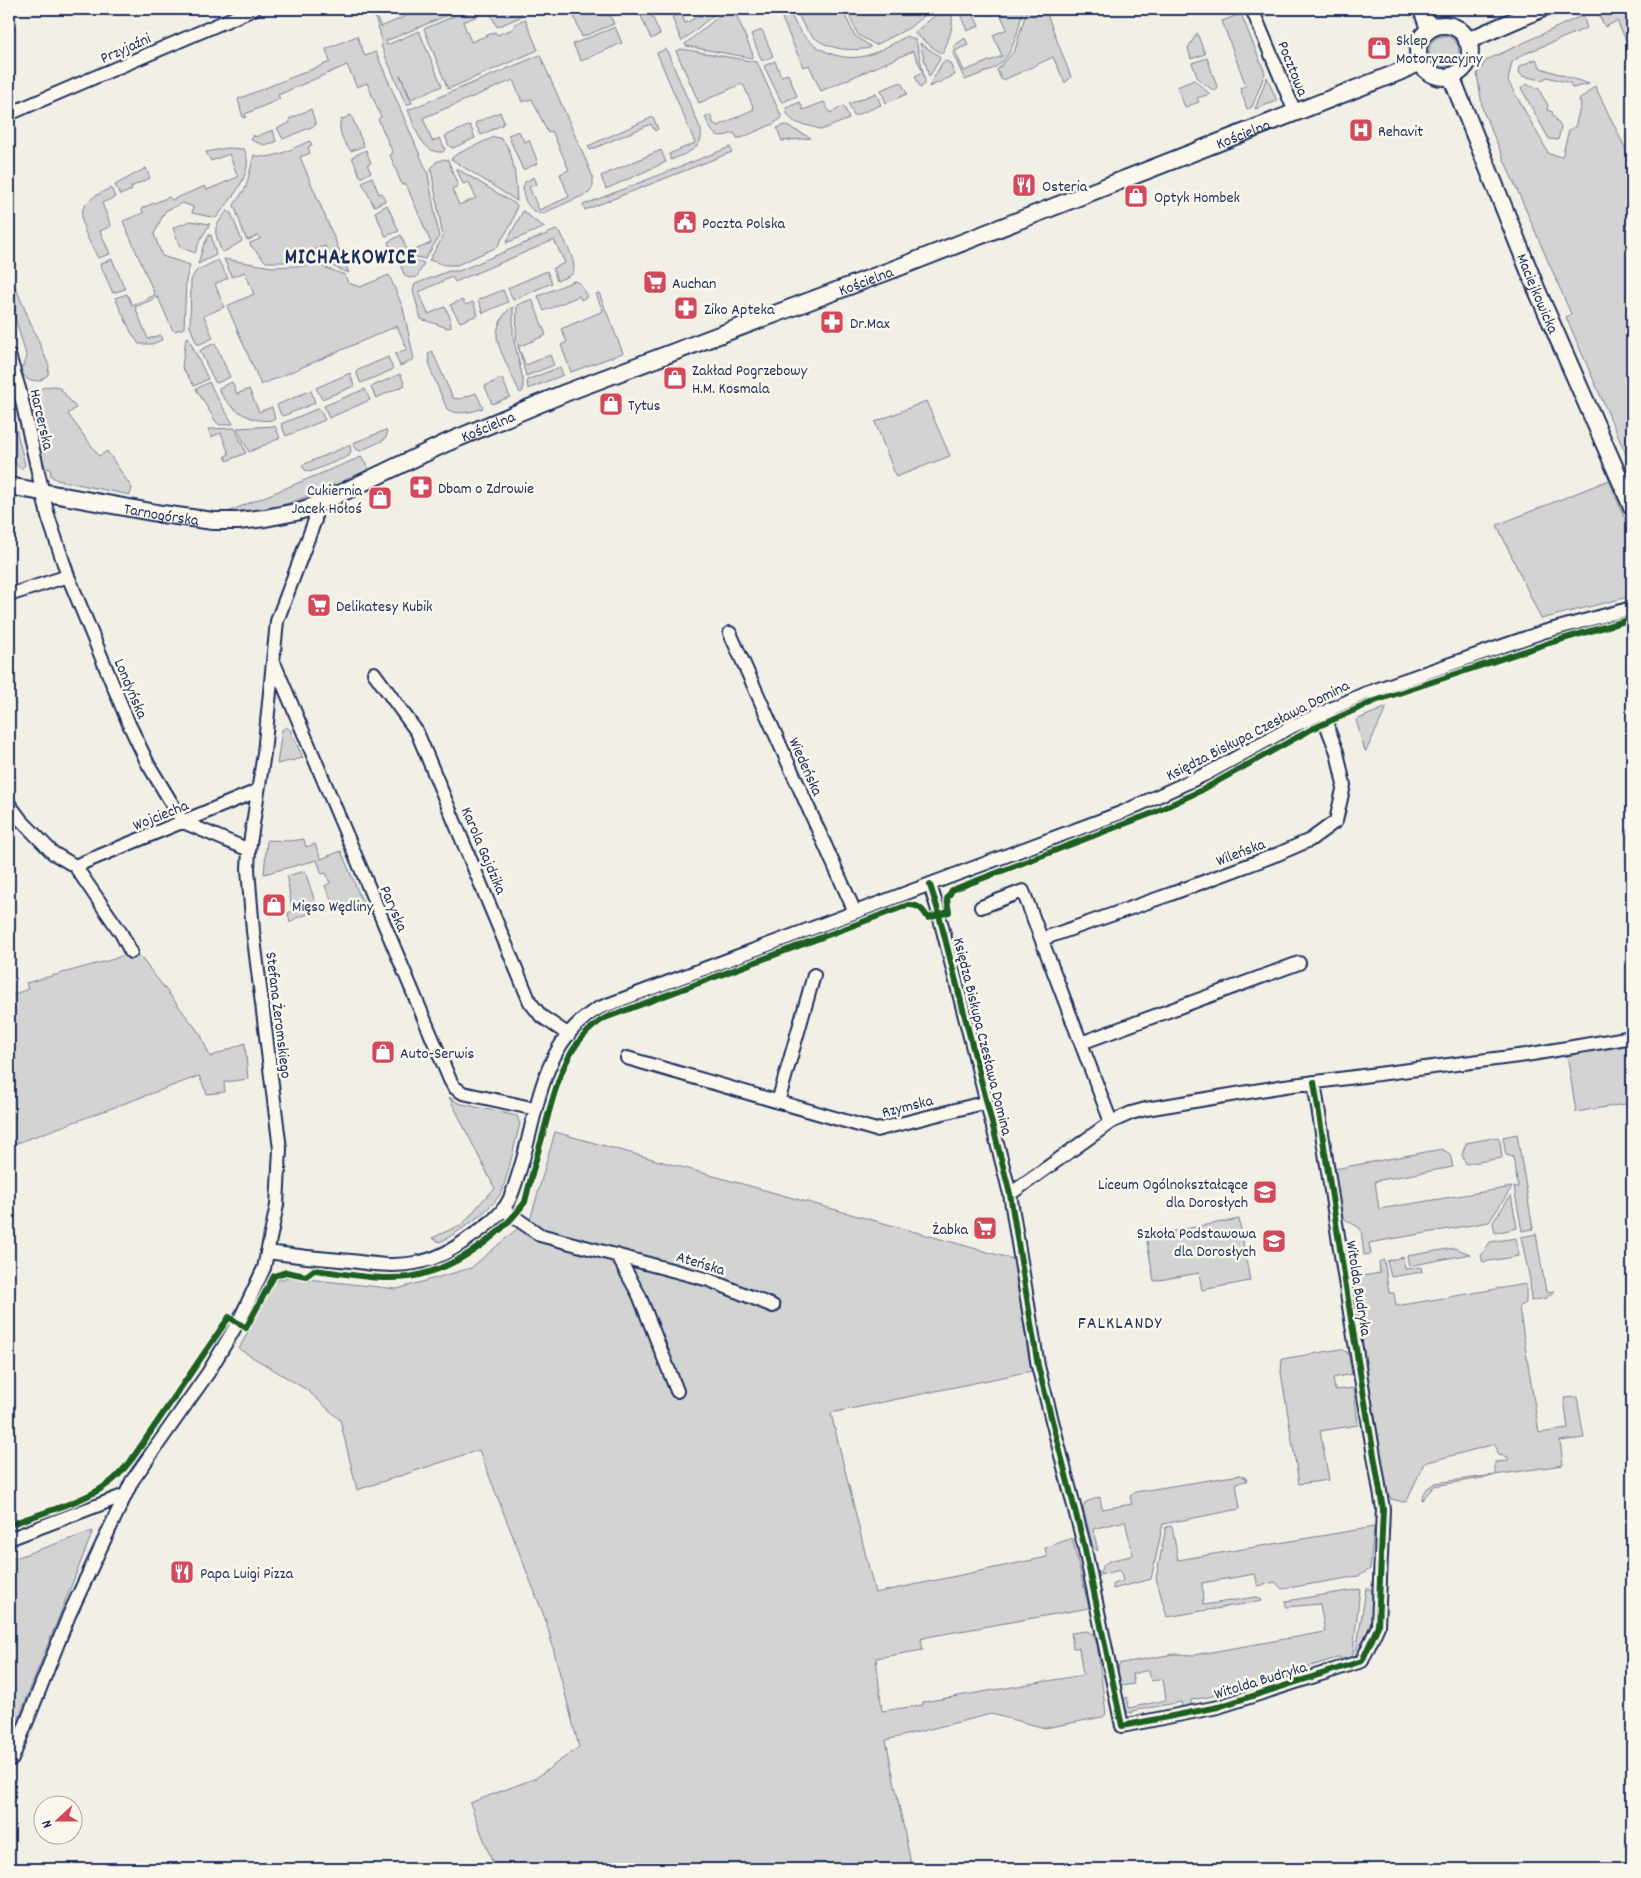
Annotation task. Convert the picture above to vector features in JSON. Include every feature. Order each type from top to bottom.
[{"type":"street","name":"Przyjaźni","points":[[9,114],[254,9]]},
{"type":"street","name":"Pocztowa","points":[[1252,9],[1295,112]]},
{"type":"street","points":[[1422,9],[1429,29]]},
{"type":"street","points":[[1467,41],[1541,9]]},
{"type":"street","points":[[1444,25],[1455,28],[1461,32],[1467,41],[1469,52],[1467,63],[1451,76],[1436,76],[1421,62],[1419,43],[1421,37],[1429,29],[1444,25]]},
{"type":"street","name":"Kościelna","points":[[314,506],[446,443],[565,393],[905,265],[1421,62]]},
{"type":"street","name":"Maciejkowicka","points":[[1451,76],[1536,288],[1632,507]]},
{"type":"street","name":"Harcerska","points":[[9,355],[14,394],[42,492]]},
{"type":"street","name":"Tarnogórska","points":[[9,486],[162,514],[213,521],[265,518],[296,512],[314,506]]},
{"type":"street","name":"Londyńska","points":[[42,492],[68,576],[121,705],[148,764],[183,822]]},
{"type":"street","name":"Stefana Żeromskiego","points":[[9,1756],[12,1759],[69,1615],[132,1481],[222,1350],[260,1278],[268,1252],[277,1205],[280,1149],[253,932],[249,850],[264,753],[277,621],[315,520],[314,506]]},
{"type":"street","points":[[9,595],[68,576]]},
{"type":"street","name":"Księdza Biskupa Czesława Domina","points":[[268,1252],[383,1264],[416,1263],[434,1258],[475,1234],[503,1209],[511,1197],[547,1070],[554,1054],[568,1035],[588,1014],[606,1005],[1074,831],[1208,773],[1278,733],[1364,694],[1543,632],[1632,608]]},
{"type":"street","name":"Wiedeńska","points":[[730,633],[855,912]]},
{"type":"street","name":"Paryska","points":[[274,663],[454,1087],[464,1093],[536,1109]]},
{"type":"street","name":"Karola Gajdzika","points":[[374,673],[417,732],[530,1002],[541,1016],[568,1035]]},
{"type":"street","name":"Wileńska","points":[[1042,939],[1171,894],[1284,851],[1310,840],[1336,821],[1344,785],[1337,752],[1328,730],[1329,709]]},
{"type":"street","name":"Wojciecha","points":[[75,866],[257,791]]},
{"type":"street","points":[[9,804],[21,820],[53,852],[75,866],[121,933],[131,952]]},
{"type":"street","points":[[183,822],[249,850]]},
{"type":"street","name":"Księdza Biskupa Czesława Domina","points":[[930,885],[1010,1194]]},
{"type":"street","points":[[981,907],[1023,891],[1111,1122]]},
{"type":"street","points":[[1081,1043],[1298,963]]},
{"type":"street","points":[[778,1102],[814,975]]},
{"type":"street","points":[[1010,1194],[1111,1122],[1146,1109],[1314,1082],[1526,1055],[1632,1037]]},
{"type":"street","name":"Rzymska","points":[[627,1058],[876,1130],[987,1102]]},
{"type":"street","name":"Witolda Budryka","points":[[1010,1194],[1038,1366],[1084,1545],[1122,1726],[1218,1707],[1362,1661],[1378,1626],[1383,1509],[1314,1082]]},
{"type":"street","name":"Ateńska","points":[[503,1209],[540,1235],[709,1280],[773,1306]]},
{"type":"street","points":[[617,1255],[639,1295],[677,1391]]},
{"type":"street","points":[[9,1539],[125,1495]]},
{"type":"shaded area","points":[[421,9],[462,9],[386,41],[387,45],[419,31],[442,86],[411,99],[400,75],[412,103],[406,105],[382,48],[380,32],[374,15],[381,27]]},
{"type":"shaded area","points":[[477,9],[520,9],[522,13],[520,17],[497,27],[489,11],[463,22],[471,42],[495,32],[497,35],[513,29],[515,24],[525,19],[538,50],[448,89],[424,29],[463,12],[465,16]]},
{"type":"shaded area","points":[[571,9],[607,9],[614,24],[582,37]]},
{"type":"shaded area","points":[[638,9],[649,9],[660,34],[651,39]]},
{"type":"shaded area","points":[[702,9],[721,9],[681,40],[672,17],[681,13],[685,23],[704,14]]},
{"type":"shaded area","points":[[728,9],[734,9],[753,55],[752,58],[686,46],[685,44]]},
{"type":"shaded area","points":[[778,9],[790,9],[800,31],[808,40],[829,53],[841,56],[853,58],[865,56],[907,36],[916,40],[925,81],[925,84],[920,88],[915,76],[923,72],[913,51],[821,91],[809,65],[803,67]]},
{"type":"shaded area","points":[[797,9],[842,9],[855,36],[870,46],[870,48],[846,49],[824,44],[807,31]]},
{"type":"shaded area","points":[[846,9],[928,9],[929,11],[909,28],[876,45],[858,35]]},
{"type":"shaded area","points":[[943,9],[951,9],[952,21],[951,31],[943,53],[940,53],[914,33]]},
{"type":"shaded area","points":[[958,9],[971,9],[979,26],[967,31]]},
{"type":"shaded area","points":[[998,9],[1023,9],[1011,50],[1001,63],[994,68],[965,80],[953,54],[954,46],[965,38],[968,45],[955,51],[964,71],[1002,56],[993,35],[1007,29]]},
{"type":"shaded area","points":[[1027,9],[1045,9],[1071,77],[1065,83],[1053,57],[1004,80],[1001,79],[997,70],[1015,50]]},
{"type":"shaded area","points":[[1596,9],[1630,9],[1632,12],[1632,53],[1617,21],[1605,27]]},
{"type":"shaded area","points":[[1241,14],[1265,73],[1252,107],[1247,109],[1240,88],[1246,86],[1222,21]]},
{"type":"shaded area","points":[[1583,15],[1587,28],[1524,54],[1512,62],[1508,81],[1549,154],[1562,157],[1569,130],[1575,127],[1581,104],[1579,100],[1595,86],[1632,162],[1632,468],[1566,317],[1571,314],[1483,111],[1477,74],[1487,60]]},
{"type":"shaded area","points":[[615,27],[622,43],[581,61],[573,44]]},
{"type":"shaded area","points":[[762,30],[773,56],[762,61],[751,34]]},
{"type":"shaded area","points":[[1197,33],[1205,54],[1191,59],[1188,48]]},
{"type":"shaded area","points":[[357,36],[365,56],[376,52],[428,174],[439,237],[425,259],[391,251],[388,242],[401,235],[408,253],[431,243],[406,184],[402,185],[390,155],[393,153],[378,119],[381,117],[367,83],[357,87],[347,65],[278,95],[280,99],[245,114],[246,117],[243,118],[238,99],[330,62],[326,49]]},
{"type":"shaded area","points":[[1444,36],[1450,37],[1458,45],[1458,57],[1450,65],[1444,66],[1438,65],[1430,57],[1429,51],[1430,45],[1438,37]]},
{"type":"shaded area","points":[[920,43],[939,56],[940,59],[929,77]]},
{"type":"shaded area","points":[[666,49],[701,130],[700,142],[693,150],[671,160],[669,154],[695,143],[657,53]]},
{"type":"shaded area","points":[[681,49],[757,62],[782,118],[741,138],[737,138],[734,133],[722,136],[715,134],[705,117],[710,115],[714,124],[718,126],[754,109],[744,86],[741,84],[699,103],[676,51]]},
{"type":"shaded area","points":[[540,55],[593,177],[593,187],[589,193],[541,214],[529,206],[524,197],[523,187],[525,182],[534,177],[537,184],[529,187],[539,210],[569,197],[560,174],[569,170],[552,131],[548,133],[532,99],[522,102],[513,80],[423,118],[432,141],[440,138],[445,149],[443,152],[429,149],[424,144],[416,131],[408,110]]},
{"type":"shaded area","points":[[1207,58],[1218,89],[1214,91],[1198,79],[1192,63]]},
{"type":"shaded area","points":[[1536,59],[1541,68],[1589,84],[1572,88],[1570,83],[1547,77],[1542,80],[1522,76],[1519,72],[1520,66]]},
{"type":"shaded area","points":[[775,61],[781,76],[788,74],[797,96],[783,102],[764,66]]},
{"type":"shaded area","points":[[946,61],[950,63],[955,75],[929,87],[942,63]]},
{"type":"shaded area","points":[[1267,77],[1277,101],[1255,109]]},
{"type":"shaded area","points":[[1194,80],[1210,94],[1197,98],[1199,102],[1185,107],[1177,87]]},
{"type":"shaded area","points":[[901,82],[907,94],[886,103],[881,90]]},
{"type":"shaded area","points":[[1526,84],[1539,89],[1548,105],[1547,110],[1553,112],[1552,114],[1561,127],[1558,140],[1549,139],[1521,88]]},
{"type":"shaded area","points":[[876,93],[881,105],[854,116],[849,104]]},
{"type":"shaded area","points":[[800,102],[803,110],[824,102],[830,113],[844,106],[849,119],[821,130],[799,124],[790,118],[786,108]]},
{"type":"shaded area","points":[[311,109],[316,125],[283,139],[277,128],[290,123],[289,119]]},
{"type":"shaded area","points":[[500,112],[504,122],[502,125],[481,135],[475,123]]},
{"type":"shaded area","points":[[351,115],[364,146],[351,151],[344,141],[340,124],[341,120]]},
{"type":"shaded area","points":[[653,117],[658,129],[655,131],[651,124],[590,150],[588,146]]},
{"type":"shaded area","points":[[470,125],[475,138],[453,148],[449,146],[445,136]]},
{"type":"shaded area","points":[[785,125],[811,138],[782,141],[777,128]]},
{"type":"shaded area","points":[[273,130],[276,142],[264,145],[251,140],[254,135],[255,137]]},
{"type":"shaded area","points":[[519,131],[524,142],[529,140],[538,163],[523,170],[508,135]]},
{"type":"shaded area","points":[[494,137],[501,139],[510,153],[515,174],[517,201],[451,159],[457,154]]},
{"type":"shaded area","points":[[310,141],[312,145],[308,147],[310,153],[300,157],[349,273],[332,266],[325,246],[311,251],[315,260],[325,256],[326,264],[319,261],[298,262],[295,254],[290,255],[293,262],[266,262],[250,245],[250,243],[260,239],[258,235],[249,240],[246,239],[234,205],[246,187],[254,155],[268,157]]},
{"type":"shaded area","points":[[730,147],[732,152],[585,210],[583,205]]},
{"type":"shaded area","points":[[227,148],[244,149],[247,167],[240,186],[216,218],[192,213],[193,207],[183,203],[165,211],[154,234],[162,256],[190,265],[186,280],[184,328],[175,331],[172,329],[158,297],[135,307],[148,339],[160,335],[162,340],[152,344],[139,344],[131,332],[115,298],[127,294],[132,305],[155,295],[123,221],[143,213],[142,208],[169,197],[172,200],[205,186],[207,190],[238,177],[229,154],[211,161],[206,152]]},
{"type":"shaded area","points":[[366,150],[371,163],[367,165],[371,172],[362,177],[352,157]]},
{"type":"shaded area","points":[[661,150],[666,162],[606,189],[601,176]]},
{"type":"shaded area","points":[[444,159],[448,160],[458,186],[452,189],[459,205],[476,198],[469,182],[463,184],[456,168],[517,205],[513,221],[497,247],[457,265],[445,265],[429,260],[443,237],[431,169],[436,162]]},
{"type":"shaded area","points":[[146,168],[150,178],[131,187],[132,190],[120,195],[115,185]]},
{"type":"shaded area","points":[[372,177],[379,194],[382,193],[385,201],[374,206],[362,182]]},
{"type":"shaded area","points":[[111,188],[115,197],[102,203],[111,226],[100,231],[110,254],[98,258],[82,223],[83,209],[98,194]]},
{"type":"shaded area","points":[[387,205],[399,231],[386,236],[375,212]]},
{"type":"shaded area","points":[[227,211],[231,213],[242,241],[224,252],[221,251],[216,230]]},
{"type":"shaded area","points":[[523,211],[545,227],[506,243]]},
{"type":"shaded area","points":[[190,221],[210,224],[200,240],[195,253],[180,247],[173,228]]},
{"type":"shaded area","points":[[556,230],[561,233],[573,259],[574,270],[572,274],[557,281],[553,268],[565,263],[554,240],[455,282],[452,277],[419,292],[428,314],[445,307],[450,317],[451,327],[448,328],[421,319],[413,291],[415,284],[449,271],[459,271]]},
{"type":"shaded area","points":[[209,235],[211,235],[216,255],[198,264],[203,247]]},
{"type":"shaded area","points":[[399,256],[424,263],[417,277],[410,278],[405,276],[397,258]]},
{"type":"shaded area","points":[[112,259],[125,289],[113,293],[100,264]]},
{"type":"shaded area","points":[[224,259],[272,267],[318,265],[345,275],[348,283],[360,287],[389,275],[403,308],[414,359],[400,366],[395,354],[407,349],[397,326],[261,385],[227,306],[254,294],[245,272],[232,277]]},
{"type":"shaded area","points":[[218,260],[228,278],[215,284],[224,307],[204,316],[213,338],[197,344],[190,327],[191,280],[196,271]]},
{"type":"shaded area","points":[[547,271],[552,283],[513,300],[508,288]]},
{"type":"shaded area","points":[[9,272],[49,366],[48,375],[39,381],[28,380],[21,369],[27,358],[9,297]]},
{"type":"shaded area","points":[[574,281],[580,283],[587,297],[581,300],[579,296],[544,311],[538,296]]},
{"type":"shaded area","points":[[503,290],[508,302],[483,313],[478,300]]},
{"type":"shaded area","points":[[599,293],[623,353],[571,372],[561,345],[567,342],[561,329],[603,311],[596,294]]},
{"type":"shaded area","points":[[532,299],[546,335],[519,347],[516,337],[517,305]]},
{"type":"shaded area","points":[[462,300],[466,305],[473,302],[478,315],[460,322],[450,305]]},
{"type":"shaded area","points":[[513,307],[513,337],[523,379],[523,391],[520,393],[503,356],[497,337],[501,320]]},
{"type":"shaded area","points":[[188,337],[208,379],[194,386],[182,367],[186,338]]},
{"type":"shaded area","points":[[215,343],[230,377],[217,383],[200,351]]},
{"type":"shaded area","points":[[519,350],[526,365],[550,355],[554,365],[526,376]]},
{"type":"shaded area","points":[[432,351],[453,398],[460,399],[476,393],[483,408],[460,413],[447,409],[431,371],[428,354]]},
{"type":"shaded area","points":[[388,357],[392,370],[360,382],[356,371]]},
{"type":"shaded area","points":[[560,367],[563,375],[528,389],[527,380]]},
{"type":"shaded area","points":[[350,373],[354,386],[322,399],[316,388]]},
{"type":"shaded area","points":[[400,374],[405,385],[376,398],[371,387]]},
{"type":"shaded area","points":[[502,378],[510,397],[492,404],[485,386]]},
{"type":"shaded area","points":[[209,382],[233,424],[220,425],[216,422],[196,389]]},
{"type":"shaded area","points":[[232,382],[237,394],[249,389],[259,412],[272,407],[275,419],[267,421],[251,418],[242,414],[228,403],[219,388]]},
{"type":"shaded area","points":[[55,386],[61,389],[76,408],[68,414],[99,456],[107,451],[132,488],[130,495],[57,480],[51,476],[50,468],[45,469],[29,403],[32,395],[38,390]]},
{"type":"shaded area","points":[[365,389],[370,400],[329,418],[324,406]]},
{"type":"shaded area","points":[[311,390],[315,403],[283,416],[281,415],[277,405]]},
{"type":"shaded area","points":[[926,401],[950,456],[896,477],[875,422]]},
{"type":"shaded area","points":[[11,408],[25,465],[21,469],[9,459],[9,411]]},
{"type":"shaded area","points":[[319,408],[325,420],[286,436],[281,424]]},
{"type":"shaded area","points":[[275,426],[280,438],[249,452],[237,428]]},
{"type":"shaded area","points":[[235,428],[246,453],[227,461],[225,456],[229,454],[221,433],[211,437],[208,429]]},
{"type":"shaded area","points":[[386,430],[387,435],[384,440],[360,451],[356,449],[353,443]]},
{"type":"shaded area","points":[[350,445],[351,452],[349,456],[310,472],[305,470],[302,465]]},
{"type":"shaded area","points":[[361,457],[369,469],[319,492],[258,511],[240,514],[225,513]]},
{"type":"shaded area","points":[[1609,480],[1632,536],[1632,596],[1541,619],[1497,525]]},
{"type":"shaded area","points":[[1387,707],[1366,751],[1365,751],[1356,720]]},
{"type":"shaded area","points":[[286,727],[291,731],[303,758],[277,764],[282,730]]},
{"type":"shaded area","points":[[304,839],[306,847],[315,844],[321,859],[341,851],[365,908],[356,911],[353,903],[335,908],[325,886],[330,883],[326,873],[322,874],[317,860],[264,874],[267,840],[291,841]]},
{"type":"shaded area","points":[[305,871],[318,911],[296,918],[290,923],[288,913],[292,911],[287,876]]},
{"type":"shaded area","points":[[135,950],[201,1035],[210,1057],[245,1043],[248,1079],[224,1082],[225,1092],[207,1094],[199,1076],[9,1146],[9,996],[28,989],[26,983],[114,959]]},
{"type":"shaded area","points":[[1632,1045],[1632,1103],[1576,1112],[1567,1054]]},
{"type":"shaded area","points":[[449,1097],[458,1103],[517,1116],[520,1124],[508,1172],[499,1196],[472,1222],[440,1242],[432,1238],[463,1224],[495,1189]]},
{"type":"shaded area","points":[[555,1132],[1013,1259],[1031,1371],[831,1413],[875,1593],[1047,1557],[1045,1548],[1072,1538],[1089,1608],[927,1637],[921,1639],[923,1650],[876,1658],[882,1711],[923,1705],[923,1702],[1083,1675],[1079,1648],[1073,1648],[1071,1633],[1087,1631],[1093,1634],[1097,1644],[1106,1714],[1103,1717],[1045,1728],[991,1714],[886,1740],[912,1869],[495,1869],[470,1803],[536,1778],[579,1747],[546,1621],[479,1450],[357,1490],[340,1420],[307,1390],[239,1349],[274,1281],[288,1277],[397,1289],[471,1268],[531,1217]]},
{"type":"shaded area","points":[[1517,1134],[1533,1229],[1522,1231],[1514,1187],[1518,1187],[1513,1157],[1506,1155],[1503,1137]]},
{"type":"shaded area","points":[[1498,1137],[1502,1158],[1466,1164],[1462,1155],[1466,1143]]},
{"type":"shaded area","points":[[1442,1149],[1450,1154],[1453,1167],[1375,1181],[1379,1209],[1512,1187],[1489,1222],[1369,1243],[1371,1254],[1364,1255],[1361,1229],[1340,1216],[1334,1169]]},
{"type":"shaded area","points":[[1511,1195],[1517,1228],[1495,1233],[1493,1222]]},
{"type":"shaded area","points":[[1239,1219],[1250,1281],[1202,1290],[1199,1273],[1154,1281],[1146,1236]]},
{"type":"shaded area","points":[[1536,1234],[1546,1292],[1555,1291],[1546,1298],[1531,1301],[1530,1280],[1521,1237]]},
{"type":"shaded area","points":[[1516,1238],[1519,1256],[1483,1262],[1481,1256],[1490,1242]]},
{"type":"shaded area","points":[[1454,1248],[1470,1254],[1409,1266],[1407,1256]]},
{"type":"shaded area","points":[[1403,1257],[1405,1269],[1421,1267],[1422,1272],[1391,1277],[1387,1261]]},
{"type":"shaded area","points":[[1384,1260],[1389,1293],[1394,1293],[1396,1306],[1526,1284],[1526,1303],[1519,1307],[1539,1433],[1568,1429],[1564,1398],[1577,1397],[1584,1438],[1560,1441],[1563,1465],[1495,1475],[1495,1462],[1508,1461],[1508,1457],[1499,1455],[1495,1444],[1424,1463],[1407,1501],[1391,1499],[1384,1487],[1351,1278],[1380,1273],[1379,1262]]},
{"type":"shaded area","points":[[1341,1349],[1348,1353],[1352,1374],[1333,1378],[1335,1390],[1354,1388],[1358,1425],[1320,1431],[1329,1480],[1299,1484],[1281,1372],[1282,1359]]},
{"type":"shaded area","points":[[1240,1475],[1246,1478],[1247,1481],[1236,1483],[1240,1509],[1163,1524],[1151,1579],[1113,1589],[1113,1584],[1123,1581],[1120,1570],[1100,1575],[1103,1565],[1112,1560],[1133,1555],[1125,1521],[1093,1529],[1098,1551],[1093,1547],[1083,1507],[1086,1502],[1100,1497],[1102,1509],[1132,1504],[1130,1496],[1135,1492]]},
{"type":"shaded area","points":[[1495,1475],[1434,1486],[1422,1500],[1424,1492],[1435,1483]]},
{"type":"shaded area","points":[[1172,1526],[1178,1560],[1374,1527],[1370,1569],[1359,1576],[1282,1589],[1275,1582],[1258,1586],[1255,1574],[1202,1583],[1203,1605],[1256,1597],[1262,1601],[1167,1617],[1156,1578],[1166,1527]]},
{"type":"shaded area","points":[[93,1531],[10,1740],[9,1560]]},
{"type":"shaded area","points":[[1360,1589],[1352,1661],[1342,1664],[1340,1657],[1213,1696],[1191,1700],[1192,1709],[1183,1710],[1181,1702],[1132,1711],[1132,1713],[1125,1711],[1121,1700],[1127,1697],[1129,1708],[1166,1700],[1163,1679],[1151,1681],[1149,1670],[1132,1674],[1134,1684],[1120,1686],[1119,1664],[1174,1654],[1194,1655],[1325,1632],[1320,1604],[1286,1607],[1286,1601]]},
{"type":"shaded area","points":[[1366,1589],[1371,1589],[1373,1595],[1372,1628],[1362,1652],[1355,1658]]},
{"type":"cycle path","points":[[9,1525],[84,1498],[116,1477],[132,1459],[229,1317],[246,1328],[274,1276],[286,1272],[306,1276],[314,1270],[373,1277],[409,1277],[426,1273],[458,1260],[488,1240],[502,1228],[525,1202],[551,1104],[562,1071],[579,1041],[605,1018],[908,905],[915,905],[920,908],[928,918],[949,912],[947,899],[952,890],[1153,813],[1202,790],[1312,729],[1375,701],[1549,643],[1632,619]]},
{"type":"cycle path","points":[[930,885],[1010,1194],[1038,1366],[1084,1545],[1122,1726],[1218,1707],[1362,1661],[1378,1626],[1383,1509],[1314,1082]]},
{"type":"place","name":"Sklep Motoryzacyjny","points":[[1379,48]]},
{"type":"place","name":"Rehavit","points":[[1361,130]]},
{"type":"place","name":"Osteria","points":[[1024,185]]},
{"type":"place","name":"Optyk Hombek","points":[[1136,196]]},
{"type":"place","name":"Poczta Polska","points":[[685,222]]},
{"type":"place","name":"Auchan","points":[[655,282]]},
{"type":"place","name":"Ziko Apteka","points":[[686,308]]},
{"type":"place","name":"Dr.Max","points":[[832,322]]},
{"type":"place","name":"Zakład Pogrzebowy H.M. Kosmala","points":[[675,378]]},
{"type":"place","name":"Tytus","points":[[611,404]]},
{"type":"place","name":"Dbam o Zdrowie","points":[[421,487]]},
{"type":"place","name":"Cukiernia Jacek Hołoś","points":[[380,498]]},
{"type":"place","name":"Delikatesy Kubik","points":[[319,605]]},
{"type":"place","name":"Mięso Wędliny","points":[[274,905]]},
{"type":"place","name":"Auto-Serwis","points":[[383,1052]]},
{"type":"place","name":"Liceum Ogólnokształcące dla Dorosłych","points":[[1265,1192]]},
{"type":"place","name":"Żabka","points":[[985,1228]]},
{"type":"place","name":"Szkoła Podstawowa dla Dorosłych","points":[[1274,1241]]},
{"type":"place","name":"Papa Luigi Pizza","points":[[182,1572]]},
{"type":"district","name":"MICHAŁKOWICE","points":[[351,256]]},
{"type":"district","name":"FALKLANDY","points":[[1120,1322]]}]
